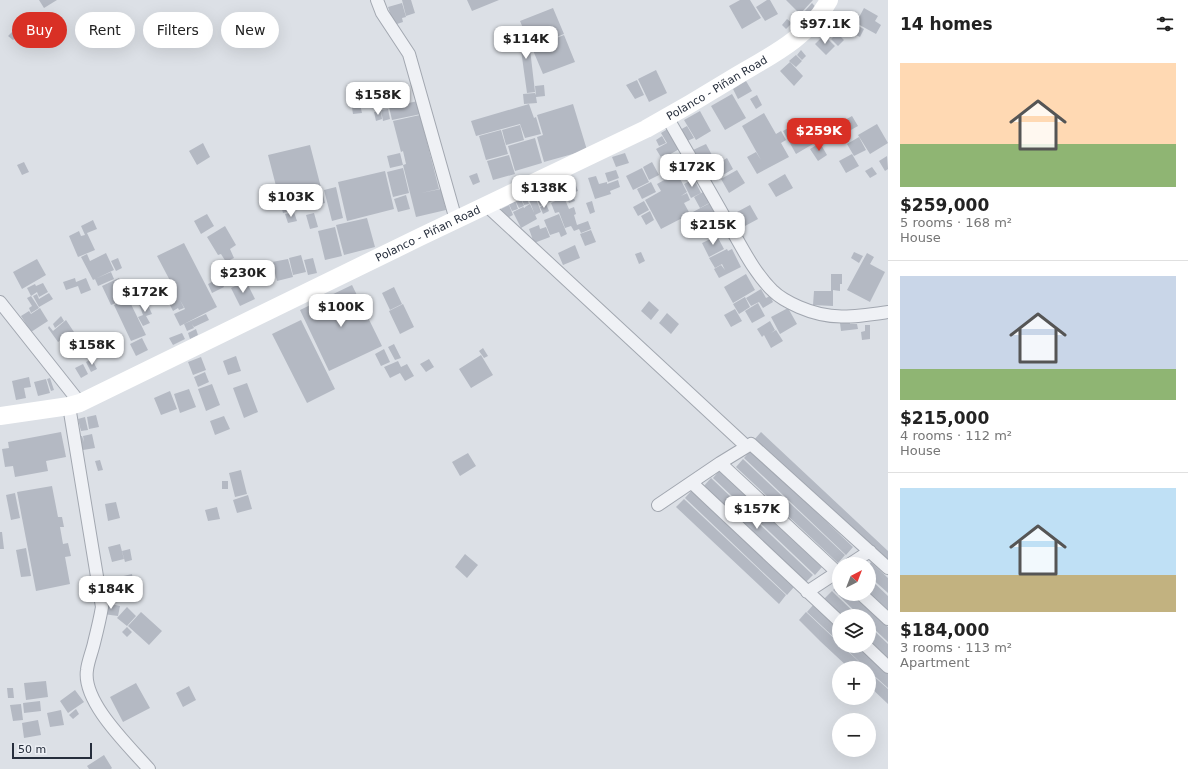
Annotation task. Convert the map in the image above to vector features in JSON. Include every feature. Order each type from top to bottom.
[{"type":"main road","name":"Polanco - Piñan Road","points":[[0,416],[74,405],[646,129],[797,39],[814,22],[828,0]]},
{"type":"street","points":[[377,0],[382,13],[409,54],[456,220]]},
{"type":"street","points":[[666,117],[753,264],[773,291],[788,301],[813,313],[832,317],[865,316],[888,312]]},
{"type":"street","points":[[486,205],[746,446]]},
{"type":"street","points":[[0,302],[74,405],[102,607],[98,630],[86,671],[87,684],[103,717],[149,769]]},
{"type":"street","points":[[658,505],[751,444],[870,550],[888,568]]},
{"type":"street","points":[[720,463],[832,566]]},
{"type":"street","points":[[692,482],[832,614]]},
{"type":"street","points":[[860,557],[870,550]]},
{"type":"street","points":[[808,592],[832,576]]},
{"type":"street","points":[[869,601],[888,619]]},
{"type":"street","points":[[873,653],[888,667]]},
{"type":"building","points":[[39,0],[57,0],[44,8]]},
{"type":"building","points":[[402,0],[411,0],[415,13],[406,16]]},
{"type":"building","points":[[467,0],[499,0],[472,11]]},
{"type":"building","points":[[740,0],[750,0],[761,18],[742,29],[729,6]]},
{"type":"building","points":[[767,0],[770,0],[778,14],[765,21],[756,7]]},
{"type":"building","points":[[786,0],[813,0],[800,14]]},
{"type":"building","points":[[402,3],[406,17],[402,18],[403,22],[394,25],[388,7]]},
{"type":"building","points":[[812,3],[819,11],[804,27],[797,20]]},
{"type":"building","points":[[553,8],[564,34],[531,47],[520,21]]},
{"type":"building","points":[[864,8],[878,16],[875,21],[881,25],[876,34],[856,23]]},
{"type":"building","points":[[787,19],[792,23],[786,29],[782,25]]},
{"type":"building","points":[[856,25],[864,29],[860,37],[852,33]]},
{"type":"building","points":[[522,28],[528,49],[530,49],[535,92],[527,93],[521,50],[518,50],[514,30]]},
{"type":"building","points":[[12,32],[12,39],[8,36]]},
{"type":"building","points":[[837,33],[844,40],[838,46],[831,39]]},
{"type":"building","points":[[564,35],[575,62],[543,74],[532,48]]},
{"type":"building","points":[[824,35],[835,46],[826,55],[815,44]]},
{"type":"building","points":[[801,50],[806,56],[802,60],[797,55]]},
{"type":"building","points":[[796,55],[802,61],[796,67],[789,61]]},
{"type":"building","points":[[790,62],[803,76],[794,86],[780,71]]},
{"type":"building","points":[[656,70],[667,93],[649,102],[638,79]]},
{"type":"building","points":[[637,80],[644,95],[635,99],[626,85]]},
{"type":"building","points":[[746,81],[752,91],[738,99],[733,89]]},
{"type":"building","points":[[544,85],[545,96],[536,97],[537,103],[524,104],[523,94],[535,93],[536,95],[535,86]]},
{"type":"building","points":[[732,94],[746,118],[725,130],[711,106]]},
{"type":"building","points":[[757,95],[762,105],[756,109],[750,99]]},
{"type":"building","points":[[402,97],[404,104],[418,101],[421,114],[392,120],[389,107],[394,106],[392,99]]},
{"type":"building","points":[[359,100],[362,113],[353,114],[351,101]]},
{"type":"building","points":[[529,104],[534,118],[536,117],[541,134],[525,138],[520,124],[476,136],[471,121]]},
{"type":"building","points":[[573,104],[587,150],[544,162],[537,137],[543,135],[537,115]]},
{"type":"building","points":[[388,109],[390,119],[383,121],[381,110]]},
{"type":"building","points":[[381,111],[382,119],[376,121],[374,112]]},
{"type":"building","points":[[700,111],[711,131],[696,140],[684,120]]},
{"type":"building","points":[[764,113],[776,134],[781,131],[786,140],[781,143],[789,157],[757,174],[747,157],[756,152],[761,160],[742,126]]},
{"type":"building","points":[[420,115],[439,189],[421,193],[441,189],[446,210],[416,217],[403,165],[406,164],[403,151],[401,152],[393,121]]},
{"type":"building","points":[[852,116],[858,126],[849,131],[843,121]]},
{"type":"building","points":[[805,118],[818,141],[796,154],[783,131]]},
{"type":"building","points":[[877,124],[888,143],[870,154],[858,135]]},
{"type":"building","points":[[520,125],[524,140],[506,145],[502,130]]},
{"type":"building","points":[[674,125],[678,131],[687,126],[694,138],[685,142],[681,148],[662,159],[656,149],[667,143],[661,133]]},
{"type":"building","points":[[501,130],[508,154],[486,160],[479,136]]},
{"type":"building","points":[[662,136],[666,143],[659,146],[656,140]]},
{"type":"building","points":[[859,137],[866,150],[854,156],[847,144]]},
{"type":"building","points":[[535,138],[542,163],[515,171],[508,146]]},
{"type":"building","points":[[203,143],[210,157],[197,165],[189,151]]},
{"type":"building","points":[[820,143],[827,155],[818,161],[810,149]]},
{"type":"building","points":[[706,144],[712,155],[700,162],[693,150]]},
{"type":"building","points":[[310,145],[325,203],[283,213],[268,155]]},
{"type":"building","points":[[400,153],[403,165],[390,168],[387,156]]},
{"type":"building","points":[[625,153],[629,163],[616,167],[612,157]]},
{"type":"building","points":[[687,154],[694,167],[685,173],[678,159]]},
{"type":"building","points":[[852,154],[859,166],[846,173],[839,161]]},
{"type":"building","points":[[509,155],[515,174],[493,180],[487,161]]},
{"type":"building","points":[[887,156],[888,169],[885,171],[879,161]]},
{"type":"building","points":[[727,158],[733,169],[723,175],[717,164]]},
{"type":"building","points":[[24,162],[29,172],[22,175],[17,165]]},
{"type":"building","points":[[652,162],[659,175],[649,180],[643,167]]},
{"type":"building","points":[[872,167],[877,174],[870,178],[865,171]]},
{"type":"building","points":[[403,168],[409,193],[393,197],[387,172]]},
{"type":"building","points":[[642,168],[649,182],[633,190],[626,176]]},
{"type":"building","points":[[616,170],[619,178],[608,182],[605,173]]},
{"type":"building","points":[[737,170],[745,183],[729,193],[721,179]]},
{"type":"building","points":[[385,171],[394,209],[347,221],[338,182]]},
{"type":"building","points":[[477,173],[480,182],[473,185],[469,176]]},
{"type":"building","points":[[677,173],[687,192],[681,196],[687,193],[690,200],[684,203],[690,214],[661,229],[645,200],[661,191],[657,184]]},
{"type":"building","points":[[785,174],[793,188],[776,197],[768,184]]},
{"type":"building","points":[[596,176],[599,184],[607,182],[607,184],[618,180],[620,187],[610,191],[611,194],[595,199],[588,178]]},
{"type":"building","points":[[573,178],[578,191],[572,193],[575,201],[569,203],[566,196],[564,196],[559,183]]},
{"type":"building","points":[[694,179],[701,193],[691,198],[684,184]]},
{"type":"building","points":[[554,182],[560,198],[547,203],[541,188]]},
{"type":"building","points":[[651,182],[656,192],[642,199],[637,189]]},
{"type":"building","points":[[336,187],[343,218],[332,221],[324,190]]},
{"type":"building","points":[[539,189],[542,194],[536,196],[534,194],[541,212],[535,215],[528,197],[526,197],[529,204],[524,205],[521,197]]},
{"type":"building","points":[[705,191],[711,202],[700,208],[694,197]]},
{"type":"building","points":[[542,194],[546,203],[540,206],[536,197]]},
{"type":"building","points":[[406,195],[410,209],[398,212],[394,199]]},
{"type":"building","points":[[520,197],[524,206],[519,208],[515,200]]},
{"type":"building","points":[[564,197],[569,209],[574,207],[576,214],[574,215],[577,225],[588,221],[591,229],[581,233],[579,229],[574,231],[571,226],[565,228],[559,212],[555,213],[551,203]]},
{"type":"building","points":[[515,200],[518,209],[512,211],[508,202]]},
{"type":"building","points":[[592,201],[595,212],[590,214],[586,203]]},
{"type":"building","points":[[644,201],[649,210],[638,216],[633,207]]},
{"type":"building","points":[[710,203],[714,212],[691,224],[694,223],[698,231],[691,234],[683,219]]},
{"type":"building","points":[[530,204],[537,219],[521,228],[513,212],[523,207],[525,208]]},
{"type":"building","points":[[546,204],[549,211],[543,214],[540,207]]},
{"type":"building","points":[[509,205],[513,215],[505,219],[501,209]]},
{"type":"building","points":[[750,205],[758,219],[745,226],[737,212]]},
{"type":"building","points":[[650,211],[654,220],[646,225],[641,216]]},
{"type":"building","points":[[294,212],[297,221],[288,223],[285,214]]},
{"type":"building","points":[[314,213],[318,227],[310,229],[306,215]]},
{"type":"building","points":[[207,214],[214,226],[201,234],[194,221]]},
{"type":"building","points":[[559,214],[567,234],[561,237],[559,232],[550,235],[544,220]]},
{"type":"building","points":[[367,218],[375,247],[344,255],[336,225]]},
{"type":"building","points":[[93,220],[97,229],[87,233],[95,250],[78,257],[69,236],[79,231],[81,236],[85,235],[81,226]]},
{"type":"building","points":[[539,225],[540,229],[546,227],[550,237],[534,243],[529,229]]},
{"type":"building","points":[[225,226],[236,245],[230,249],[234,258],[226,262],[221,254],[218,255],[207,237]]},
{"type":"building","points":[[335,227],[342,256],[325,260],[318,231]]},
{"type":"building","points":[[591,230],[596,242],[585,246],[580,234]]},
{"type":"building","points":[[717,236],[724,249],[709,257],[702,243]]},
{"type":"building","points":[[184,243],[217,307],[180,326],[174,314],[185,309],[180,300],[184,308],[179,310],[178,308],[173,311],[166,297],[176,292],[157,256]]},
{"type":"building","points":[[575,245],[580,258],[563,265],[558,253]]},
{"type":"building","points":[[727,249],[728,251],[732,249],[741,267],[719,278],[714,269],[721,265],[725,270],[722,264],[715,268],[709,258]]},
{"type":"building","points":[[641,252],[645,261],[639,264],[635,254]]},
{"type":"building","points":[[854,252],[863,256],[859,263],[851,258]]},
{"type":"building","points":[[106,253],[114,270],[93,280],[81,257],[87,254],[90,261]]},
{"type":"building","points":[[867,253],[874,257],[870,264],[885,272],[870,302],[847,290]]},
{"type":"building","points":[[301,255],[306,272],[293,275],[289,258]]},
{"type":"building","points":[[118,258],[122,268],[116,271],[111,261]]},
{"type":"building","points":[[313,258],[317,273],[308,275],[304,260]]},
{"type":"building","points":[[37,259],[46,275],[22,289],[13,272]]},
{"type":"building","points":[[288,259],[293,277],[277,281],[272,262]]},
{"type":"building","points":[[111,272],[114,279],[98,286],[95,279]]},
{"type":"building","points":[[746,274],[755,290],[733,303],[724,287]]},
{"type":"building","points":[[831,274],[842,274],[840,291],[833,290],[833,306],[813,305],[814,291],[831,291]]},
{"type":"building","points":[[75,278],[76,282],[86,278],[91,290],[81,294],[78,286],[66,290],[63,282]]},
{"type":"building","points":[[119,278],[128,298],[111,305],[102,286]]},
{"type":"building","points":[[220,278],[224,287],[212,293],[208,284]]},
{"type":"building","points":[[246,281],[255,299],[240,306],[231,288]]},
{"type":"building","points":[[43,283],[48,292],[39,297],[37,292],[31,296],[27,288],[35,284],[36,286]]},
{"type":"building","points":[[352,285],[382,346],[329,371],[300,310]]},
{"type":"building","points":[[394,287],[402,304],[390,310],[382,293]]},
{"type":"building","points":[[761,289],[766,298],[770,296],[773,302],[763,308],[759,302],[751,306],[746,298]]},
{"type":"building","points":[[49,293],[53,299],[39,307],[33,296],[37,294],[39,299]]},
{"type":"building","points":[[31,296],[39,308],[31,313],[29,308],[32,306],[27,298]]},
{"type":"building","points":[[745,297],[750,307],[739,314],[733,304]]},
{"type":"building","points":[[128,298],[146,335],[131,341],[114,305]]},
{"type":"building","points":[[146,301],[152,314],[146,316],[150,323],[143,326],[138,317],[143,315],[139,304]]},
{"type":"building","points":[[649,301],[659,310],[651,320],[641,311]]},
{"type":"building","points":[[758,303],[765,316],[752,323],[745,311]]},
{"type":"building","points":[[403,304],[414,327],[400,334],[389,311]]},
{"type":"building","points":[[40,308],[48,321],[31,332],[21,316],[29,311],[31,314]]},
{"type":"building","points":[[788,308],[797,324],[780,334],[771,317]]},
{"type":"building","points":[[735,309],[742,321],[731,327],[724,315]]},
{"type":"building","points":[[667,313],[679,324],[671,334],[659,323]]},
{"type":"building","points":[[206,314],[209,320],[194,327],[192,324],[194,328],[187,331],[184,324]]},
{"type":"building","points":[[61,316],[64,321],[55,328],[53,324]]},
{"type":"building","points":[[66,320],[76,335],[68,342],[65,338],[69,335],[58,342],[48,328],[49,326],[53,331]]},
{"type":"building","points":[[301,320],[335,389],[307,403],[272,334]]},
{"type":"building","points":[[770,321],[775,330],[771,333],[776,330],[783,341],[771,348],[764,335],[762,337],[757,329]]},
{"type":"building","points":[[850,322],[850,324],[857,324],[858,329],[841,331],[840,323]]},
{"type":"building","points":[[865,325],[870,325],[870,339],[862,340],[861,332],[865,331]]},
{"type":"building","points":[[196,329],[198,335],[190,339],[188,333]]},
{"type":"building","points":[[182,333],[185,339],[173,345],[169,338]]},
{"type":"building","points":[[142,338],[148,350],[136,356],[130,344]]},
{"type":"building","points":[[394,344],[401,358],[395,360],[388,347]]},
{"type":"building","points":[[483,348],[488,356],[484,358],[479,351]]},
{"type":"building","points":[[384,349],[390,362],[381,366],[375,354]]},
{"type":"building","points":[[481,355],[493,375],[471,388],[459,369]]},
{"type":"building","points":[[236,356],[241,371],[228,375],[223,361]]},
{"type":"building","points":[[201,357],[206,370],[193,375],[188,362]]},
{"type":"building","points":[[92,359],[97,369],[91,372],[86,362]]},
{"type":"building","points":[[429,359],[434,367],[426,372],[420,364]]},
{"type":"building","points":[[398,361],[401,367],[407,364],[414,376],[405,381],[400,373],[390,378],[384,367]]},
{"type":"building","points":[[83,364],[88,374],[81,378],[75,368]]},
{"type":"building","points":[[205,372],[209,382],[198,387],[194,377]]},
{"type":"building","points":[[29,377],[31,387],[24,388],[26,398],[16,400],[12,381]]},
{"type":"building","points":[[50,378],[54,390],[51,391],[47,379]]},
{"type":"building","points":[[46,379],[50,393],[38,396],[34,382]]},
{"type":"building","points":[[247,383],[258,412],[244,418],[233,388]]},
{"type":"building","points":[[212,384],[220,405],[206,411],[198,389]]},
{"type":"building","points":[[189,389],[196,407],[180,413],[174,394]]},
{"type":"building","points":[[170,391],[177,409],[161,415],[154,398]]},
{"type":"building","points":[[96,415],[99,427],[89,429],[87,417]]},
{"type":"building","points":[[224,416],[230,429],[215,435],[210,421]]},
{"type":"building","points":[[85,417],[88,430],[81,431],[78,419]]},
{"type":"building","points":[[61,432],[66,457],[46,461],[48,471],[15,477],[13,466],[5,467],[2,449],[9,448],[8,442]]},
{"type":"building","points":[[761,432],[888,551],[888,566],[754,440]]},
{"type":"building","points":[[92,434],[95,448],[77,451],[75,437],[82,436],[84,442],[83,436]]},
{"type":"building","points":[[751,450],[853,547],[846,555],[744,458]]},
{"type":"building","points":[[468,453],[476,466],[460,476],[452,462]]},
{"type":"building","points":[[743,459],[845,555],[843,557],[832,557],[736,467]]},
{"type":"building","points":[[100,460],[103,470],[98,471],[95,461]]},
{"type":"building","points":[[241,470],[247,494],[235,497],[229,473]]},
{"type":"building","points":[[720,470],[822,567],[815,575],[713,478]]},
{"type":"building","points":[[711,478],[813,575],[805,583],[703,487]]},
{"type":"building","points":[[222,481],[228,481],[228,489],[222,489]]},
{"type":"building","points":[[52,486],[58,517],[62,517],[64,527],[60,527],[63,544],[68,543],[71,556],[65,557],[70,584],[36,591],[17,492]]},
{"type":"building","points":[[692,490],[794,587],[787,595],[685,498]]},
{"type":"building","points":[[15,493],[20,518],[11,520],[6,495]]},
{"type":"building","points":[[248,495],[252,509],[237,513],[233,500]]},
{"type":"building","points":[[684,499],[786,595],[779,604],[676,507]]},
{"type":"building","points":[[116,502],[120,518],[108,521],[105,504]]},
{"type":"building","points":[[217,507],[220,519],[208,521],[205,510]]},
{"type":"building","points":[[0,532],[2,532],[4,549],[0,549]]},
{"type":"building","points":[[120,544],[124,559],[112,562],[108,547]]},
{"type":"building","points":[[26,548],[31,576],[21,577],[16,550]]},
{"type":"building","points":[[130,549],[132,560],[125,562],[122,551]]},
{"type":"building","points":[[465,554],[478,565],[467,578],[455,567]]},
{"type":"building","points":[[876,567],[888,578],[888,593],[876,582]]},
{"type":"building","points":[[132,574],[135,593],[118,596],[115,578]]},
{"type":"building","points":[[876,585],[888,596],[888,610],[876,599]]},
{"type":"building","points":[[832,591],[832,601],[842,601],[851,609],[835,609],[824,599]]},
{"type":"building","points":[[844,601],[860,601],[869,609],[853,609]]},
{"type":"building","points":[[105,603],[120,606],[118,616],[103,614]]},
{"type":"building","points":[[814,604],[832,621],[832,635],[807,612]]},
{"type":"building","points":[[127,607],[136,616],[127,626],[117,618]]},
{"type":"building","points":[[141,612],[162,631],[149,645],[128,626]]},
{"type":"building","points":[[806,612],[832,636],[832,652],[821,642],[799,620]]},
{"type":"building","points":[[876,616],[888,627],[888,642],[876,631]]},
{"type":"building","points":[[127,627],[132,632],[127,637],[122,632]]},
{"type":"building","points":[[876,633],[888,644],[888,659],[876,648]]},
{"type":"building","points":[[833,653],[850,653],[858,661],[841,661]]},
{"type":"building","points":[[850,653],[867,653],[875,661],[859,661]]},
{"type":"building","points":[[876,662],[888,673],[888,688],[876,677]]},
{"type":"building","points":[[876,678],[888,689],[888,704],[876,693]]},
{"type":"building","points":[[46,681],[48,697],[26,700],[24,683]]},
{"type":"building","points":[[136,683],[150,708],[123,722],[110,697]]},
{"type":"building","points":[[189,686],[196,700],[183,707],[176,693]]},
{"type":"building","points":[[7,688],[13,688],[14,698],[8,698]]},
{"type":"building","points":[[75,690],[84,702],[68,713],[60,701]]},
{"type":"building","points":[[40,701],[41,711],[24,713],[23,703]]},
{"type":"building","points":[[21,704],[23,720],[13,721],[10,705]]},
{"type":"building","points":[[76,709],[79,714],[73,719],[69,715]]},
{"type":"building","points":[[61,710],[64,725],[50,727],[47,713]]},
{"type":"building","points":[[38,720],[41,735],[24,738],[22,723]]},
{"type":"building","points":[[104,755],[112,768],[111,769],[89,769],[87,766]]}]
